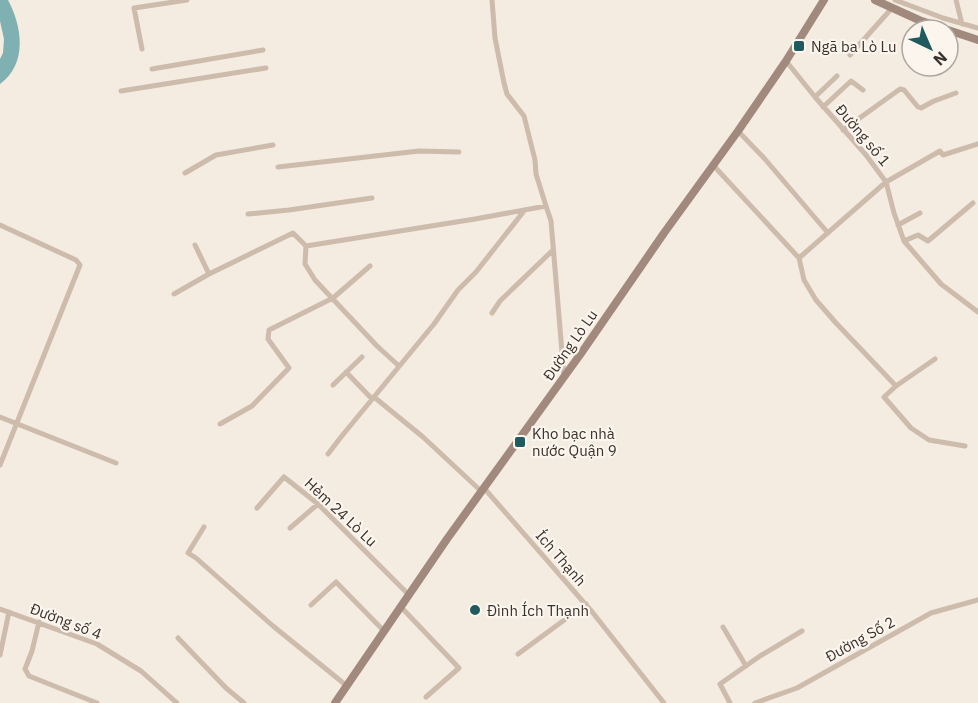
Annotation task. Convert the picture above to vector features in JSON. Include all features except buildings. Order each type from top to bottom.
[{"type":"street","points":[[142,50],[134,8],[187,0]]},
{"type":"street","points":[[492,0],[495,38],[504,83],[507,94],[524,116],[535,160],[536,174],[551,221],[564,378]]},
{"type":"street","name":"Đường Lò Lu","points":[[335,703],[400,606],[738,131],[824,0]]},
{"type":"street","points":[[875,0],[978,28]]},
{"type":"street","points":[[956,0],[962,24]]},
{"type":"street","points":[[893,4],[916,18]]},
{"type":"street","points":[[850,55],[893,4]]},
{"type":"street","points":[[960,34],[978,40]]},
{"type":"street","points":[[152,69],[263,50]]},
{"type":"street","name":"Đường số 1","points":[[786,61],[886,182],[904,241],[941,284],[978,312]]},
{"type":"street","points":[[122,91],[266,68]]},
{"type":"street","points":[[815,97],[837,76]]},
{"type":"street","points":[[823,107],[851,81],[863,90]]},
{"type":"street","points":[[843,130],[900,89],[904,90],[921,108],[956,93]]},
{"type":"street","points":[[738,131],[828,233]]},
{"type":"street","points":[[799,258],[886,182],[940,151],[944,155],[978,144]]},
{"type":"street","points":[[185,172],[216,155],[273,145]]},
{"type":"street","points":[[278,166],[418,151],[459,152]]},
{"type":"street","points":[[713,165],[799,258],[804,280],[816,300],[896,386]]},
{"type":"street","points":[[248,214],[372,198]]},
{"type":"street","points":[[904,241],[918,235],[928,241],[973,203]]},
{"type":"street","points":[[306,246],[546,206]]},
{"type":"street","points":[[328,454],[524,211]]},
{"type":"street","points":[[898,225],[920,213]]},
{"type":"street","points":[[0,225],[76,260],[80,265],[0,465]]},
{"type":"street","points":[[174,294],[209,274],[293,233],[306,246],[305,264],[315,280],[399,366]]},
{"type":"street","points":[[195,245],[209,274]]},
{"type":"street","points":[[492,313],[500,301],[553,250]]},
{"type":"street","points":[[220,424],[252,406],[289,368],[268,339],[269,330],[333,298],[370,266]]},
{"type":"street","points":[[333,385],[362,357]]},
{"type":"street","points":[[935,359],[896,386],[885,397],[911,428],[929,440],[965,446]]},
{"type":"street","name":"Ích Thạnh","points":[[346,372],[373,398],[423,437],[482,490],[586,604],[664,703]]},
{"type":"street","points":[[0,417],[116,463]]},
{"type":"street","name":"Hẻm 24 Lò Lu","points":[[257,508],[284,477],[318,504],[409,595]]},
{"type":"street","points":[[290,528],[318,504]]},
{"type":"street","points":[[204,527],[188,553],[346,686]]},
{"type":"street","points":[[311,605],[336,582],[384,631]]},
{"type":"street","name":"Đường Số 2","points":[[755,703],[797,688],[931,613],[978,600]]},
{"type":"street","points":[[518,654],[586,604]]},
{"type":"street","points":[[400,606],[459,668],[426,697]]},
{"type":"street","name":"Đường số 4","points":[[0,609],[97,644],[141,671],[177,703]]},
{"type":"street","points":[[0,656],[9,612]]},
{"type":"street","points":[[39,622],[25,669],[29,676],[97,703]]},
{"type":"street","points":[[723,627],[746,666]]},
{"type":"street","points":[[730,703],[720,684],[802,631]]},
{"type":"street","points":[[178,638],[226,688],[244,703]]},
{"type":"water","points":[[0,0],[8,0],[13,10],[20,44],[15,66],[0,84],[0,59],[4,39],[0,21]]},
{"type":"place","name":"Ngã ba Lò Lu","points":[[799,46]]},
{"type":"place","name":"Kho bạc nhà nước Quận 9","points":[[520,442]]},
{"type":"place","name":"Đình Ích Thạnh","points":[[475,610]]}]
